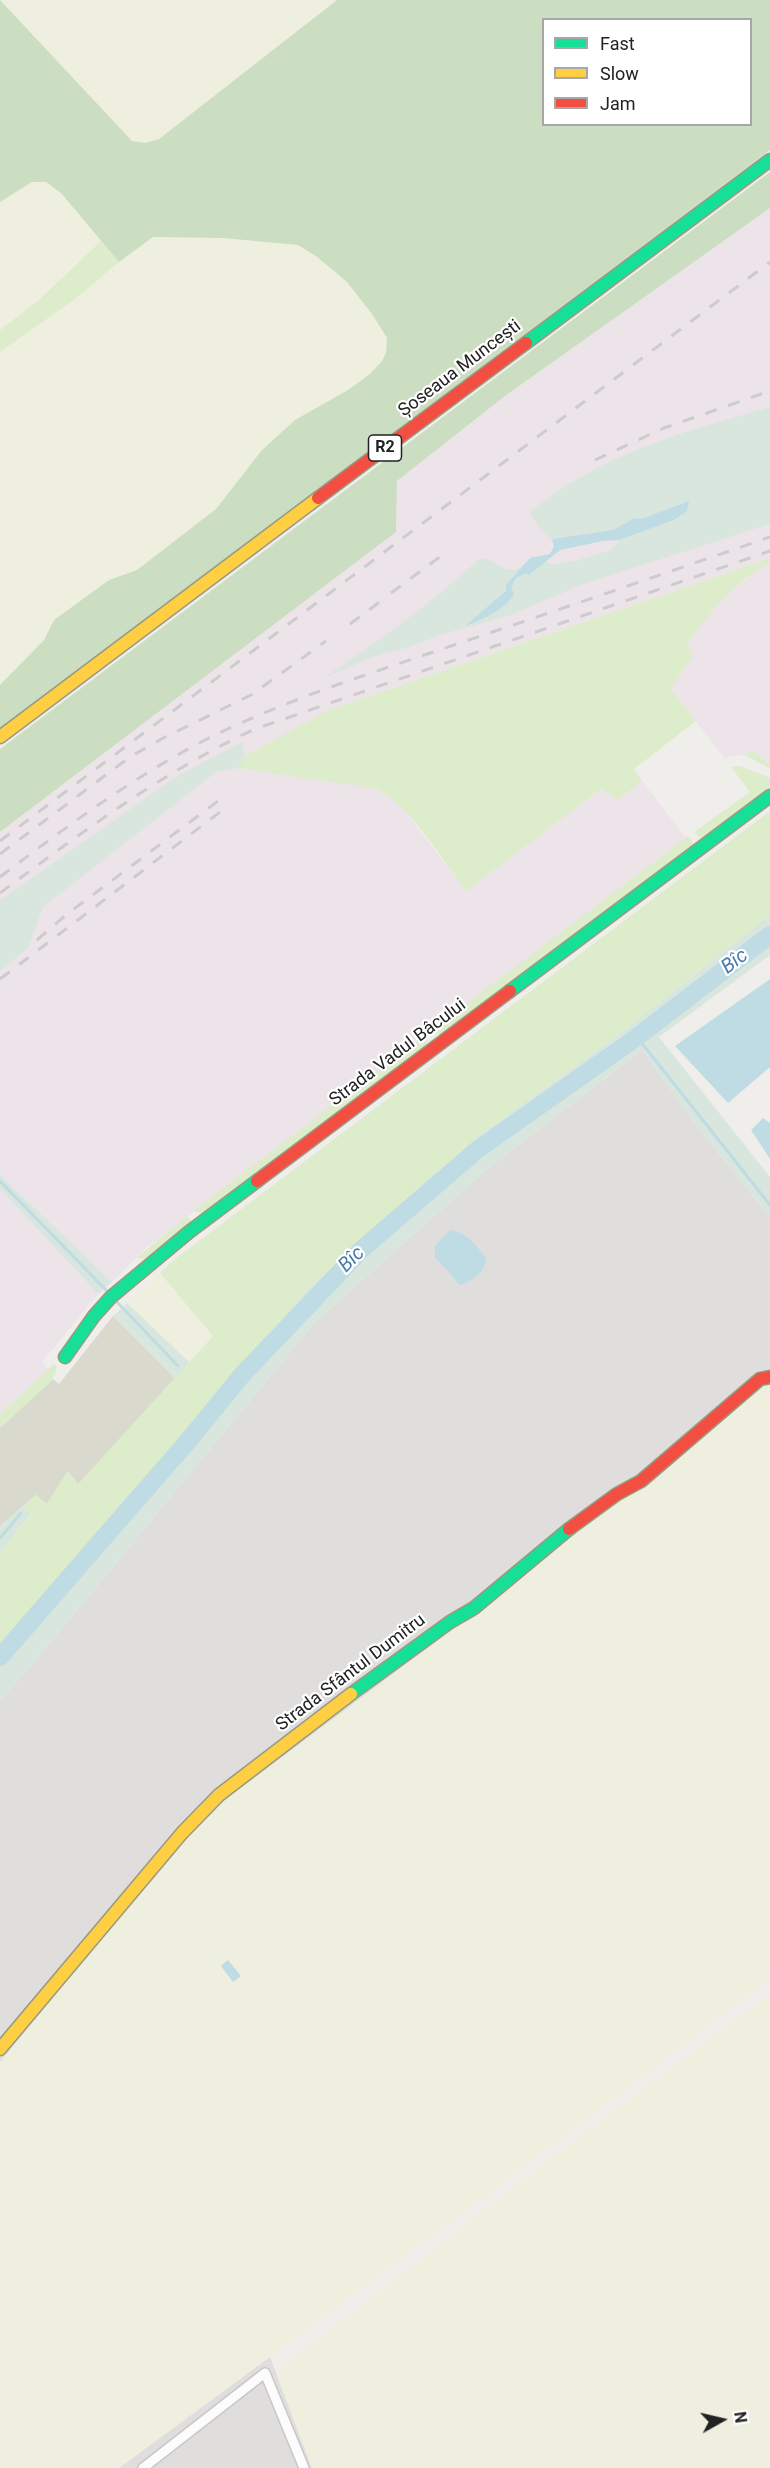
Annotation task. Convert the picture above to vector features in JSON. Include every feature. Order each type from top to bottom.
[{"type":"street","name":"Șoseaua Muncești","points":[[0,737],[770,160]]},
{"type":"street","name":"Strada Vadul Bâcului","points":[[65,1357],[94,1316],[111,1297],[189,1232],[770,796]]},
{"type":"street","name":"Strada Sfântul Dumitru","points":[[0,2049],[182,1833],[219,1795],[356,1690],[450,1622],[474,1608],[578,1521],[617,1494],[641,1481],[760,1379],[770,1377]]},
{"type":"street","points":[[143,2468],[265,2373],[304,2468]]},
{"type":"shaded area","points":[[770,208],[770,558],[329,710],[239,767],[377,789],[390,796],[466,890],[601,789],[618,800],[642,781],[686,838],[147,1247],[112,1282],[0,1175],[0,832],[396,532],[397,481],[505,396]]},
{"type":"shaded area","points":[[770,407],[770,524],[581,585],[511,615],[378,655],[323,678],[403,622],[478,560],[488,560],[513,570],[521,567],[534,556],[553,565],[578,560],[610,550],[622,538],[674,520],[686,509],[686,502],[678,507],[644,518],[633,519],[613,530],[552,539],[539,527],[529,512],[557,491],[615,459],[674,436]]},
{"type":"shaded area","points":[[770,563],[770,764],[752,750],[745,755],[730,756],[725,759],[671,689],[693,656],[688,643],[708,615],[724,597],[760,568]]},
{"type":"shaded area","points":[[242,742],[245,756],[239,768],[216,772],[43,907],[28,948],[0,971],[0,900],[180,774]]},
{"type":"shaded area","points":[[770,915],[770,955],[659,1037],[770,1177],[770,1217],[703,1134],[642,1050],[487,1169],[315,1322],[31,1666],[0,1700],[0,1646],[307,1290],[476,1138],[614,1038]]},
{"type":"shaded area","points":[[642,1050],[703,1134],[770,1217],[770,1384],[756,1386],[640,1487],[546,1551],[452,1630],[201,1818],[0,2062],[0,1700],[31,1666],[315,1322],[487,1169]]},
{"type":"shaded area","points":[[0,1175],[112,1282],[98,1294],[0,1189]]},
{"type":"shaded area","points":[[0,1189],[98,1294],[42,1362],[49,1369],[0,1414]]},
{"type":"shaded area","points":[[127,1303],[189,1362],[176,1379],[113,1316]]},
{"type":"shaded area","points":[[113,1316],[176,1379],[78,1485],[68,1471],[47,1504],[36,1495],[0,1526],[0,1428],[53,1379],[59,1384]]},
{"type":"shaded area","points":[[22,1507],[31,1514],[0,1553],[0,1526]]},
{"type":"shaded area","points":[[270,2357],[312,2468],[119,2468]]},
{"type":"green space","points":[[0,0],[337,0],[159,139],[145,143],[132,141]]},
{"type":"green space","points":[[0,0],[132,141],[145,143],[159,139],[337,0],[770,0],[770,150],[0,729],[0,685],[44,640],[54,620],[109,580],[137,570],[216,509],[262,450],[295,420],[348,390],[370,374],[386,353],[387,338],[347,282],[316,256],[298,245],[223,238],[153,237],[119,262],[61,193],[46,182],[32,182],[0,202]]},
{"type":"green space","points":[[770,172],[770,208],[505,396],[397,481],[396,532],[0,832],[0,749]]},
{"type":"green space","points":[[32,182],[46,182],[61,193],[101,241],[40,299],[0,330],[0,202]]},
{"type":"green space","points":[[153,237],[223,238],[298,245],[316,256],[347,282],[387,338],[386,353],[370,374],[348,390],[295,420],[262,450],[216,509],[137,570],[109,580],[54,620],[44,640],[0,685],[0,352],[74,299]]},
{"type":"green space","points":[[101,241],[119,262],[75,299],[0,352],[0,330],[40,299]]},
{"type":"green space","points":[[770,558],[770,563],[757,570],[724,598],[688,643],[693,656],[671,689],[696,721],[634,769],[642,781],[618,800],[601,789],[466,891],[414,821],[402,808],[377,789],[239,768],[245,756],[329,710]]},
{"type":"green space","points":[[752,750],[770,764],[770,769],[745,755]]},
{"type":"green space","points":[[740,766],[770,778],[770,789],[703,840],[694,832],[750,792],[731,767]]},
{"type":"green space","points":[[770,811],[770,915],[614,1038],[476,1138],[307,1290],[0,1646],[0,1553],[31,1515],[22,1507],[36,1495],[47,1504],[68,1471],[78,1484],[213,1336],[160,1273],[175,1259]]},
{"type":"green space","points":[[688,836],[696,847],[446,1033],[436,1034],[433,1029]]},
{"type":"green space","points":[[426,1034],[428,1040],[423,1051],[204,1214],[193,1211]]},
{"type":"green space","points":[[187,1216],[193,1222],[154,1255],[147,1259],[136,1258]]},
{"type":"green space","points":[[160,1273],[213,1336],[189,1362],[127,1303]]},
{"type":"green space","points":[[54,1364],[57,1367],[53,1379],[0,1428],[0,1414]]},
{"type":"green space","points":[[770,1384],[770,1979],[490,2193],[119,2468],[0,2468],[0,2062],[201,1818],[452,1630],[546,1551],[640,1487],[756,1386]]},
{"type":"green space","points":[[770,1993],[770,2468],[312,2468],[276,2372],[523,2180]]},
{"type":"water","points":[[689,501],[687,511],[674,520],[619,540],[560,550],[529,575],[526,573],[516,578],[511,587],[514,594],[499,609],[465,626],[506,591],[506,585],[530,558],[550,554],[554,546],[552,539],[613,530],[633,519],[644,518]]},
{"type":"water","points":[[770,979],[770,1067],[728,1103],[675,1046]]},
{"type":"water","points":[[763,1118],[770,1123],[770,1159],[751,1130]]},
{"type":"water","points":[[450,1230],[466,1237],[486,1259],[483,1269],[477,1276],[460,1285],[435,1257],[435,1246]]},
{"type":"water","points":[[228,1960],[241,1976],[233,1982],[221,1966]]},
{"type":"waterway","name":"Bîc","points":[[0,1657],[188,1441],[242,1375],[361,1250],[477,1150],[637,1037],[770,935]]},
{"type":"waterway","points":[[637,1037],[770,1205]]},
{"type":"waterway","points":[[0,1181],[106,1290]]},
{"type":"waterway","points":[[117,1302],[178,1366]]},
{"type":"waterway","points":[[0,1538],[21,1513]]},
{"type":"railway","points":[[0,841],[770,262]]},
{"type":"railway","points":[[595,460],[664,428],[770,391]]},
{"type":"railway","points":[[0,877],[126,786],[207,739],[268,711],[362,676],[770,537]]},
{"type":"railway","points":[[0,893],[92,826],[155,784],[187,764],[255,729],[770,551]]},
{"type":"railway","points":[[391,593],[445,553]]},
{"type":"railway","points":[[350,624],[385,598]]},
{"type":"railway","points":[[0,854],[130,757],[165,737],[251,695],[326,641]]},
{"type":"railway","points":[[37,940],[66,915],[218,801]]},
{"type":"railway","points":[[0,979],[224,809]]},
{"type":"traffic: fast","points":[[526,343],[770,160]]},
{"type":"traffic: fast","points":[[510,991],[770,796]]},
{"type":"traffic: fast","points":[[65,1357],[94,1316],[111,1297],[189,1232],[257,1181]]},
{"type":"traffic: fast","points":[[351,1694],[450,1622],[474,1608],[569,1529]]},
{"type":"traffic: slow","points":[[0,737],[318,498]]},
{"type":"traffic: slow","points":[[0,2049],[182,1833],[219,1795],[351,1694]]},
{"type":"traffic: jam","points":[[318,498],[526,343]]},
{"type":"traffic: jam","points":[[257,1181],[510,991]]},
{"type":"traffic: jam","points":[[569,1529],[617,1494],[641,1481],[760,1379],[770,1377]]}]
